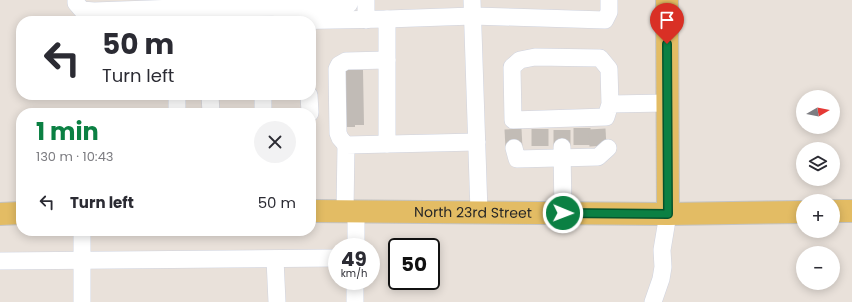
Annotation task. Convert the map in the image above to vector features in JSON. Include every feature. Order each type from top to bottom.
[{"type":"main road","points":[[667,0],[668,214]]},
{"type":"main road","name":"North 23rd Street","points":[[316,211],[668,214],[796,212]]},
{"type":"main road","points":[[840,211],[852,211]]},
{"type":"main road","points":[[0,214],[16,213]]},
{"type":"street","points":[[76,0],[76,3],[82,10],[344,7],[350,4],[351,0]]},
{"type":"street","points":[[366,0],[366,20]]},
{"type":"street","points":[[316,21],[387,19],[472,8],[605,20],[609,12],[609,0]]},
{"type":"street","points":[[472,8],[479,212]]},
{"type":"street","points":[[387,19],[387,144]]},
{"type":"street","points":[[597,120],[609,69],[600,58],[535,57],[520,60],[512,67],[526,124],[597,120],[668,103]]},
{"type":"street","points":[[355,238],[351,211],[346,144],[340,138],[337,127],[337,69],[339,65],[346,61],[387,60]]},
{"type":"street","points":[[346,144],[477,142]]},
{"type":"street","points":[[529,152],[593,152]]},
{"type":"street","points":[[562,153],[563,213]]},
{"type":"street","points":[[653,302],[661,279],[663,267],[662,250],[668,214]]},
{"type":"street","points":[[82,236],[82,302]]},
{"type":"street","points":[[0,261],[328,258]]},
{"type":"street","points":[[275,259],[277,302]]},
{"type":"street","points":[[355,290],[355,302]]},
{"type":"building","points":[[342,70],[363,70],[364,125],[345,127]]},
{"type":"tunnel","points":[[562,128],[562,147]]},
{"type":"tunnel","points":[[582,128],[582,148]]},
{"type":"tunnel","points":[[513,129],[514,148]]},
{"type":"tunnel","points":[[540,129],[540,147]]},
{"type":"tunnel","points":[[597,129],[598,147]]},
{"type":"route","points":[[563,213],[668,214],[667,44]]}]
